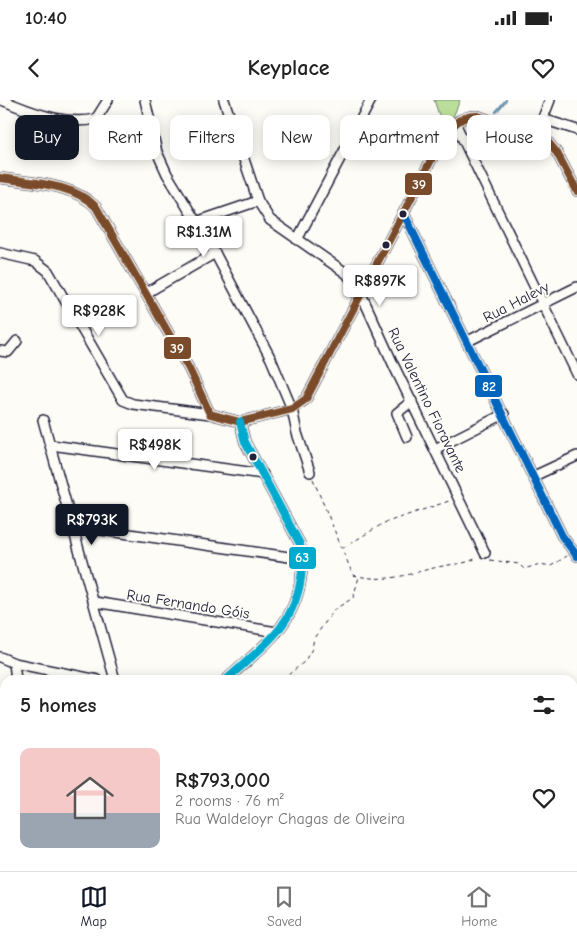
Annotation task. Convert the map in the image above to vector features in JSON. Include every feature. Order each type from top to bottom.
[{"type":"street","points":[[2,100],[43,115],[78,121],[96,119],[108,100]]},
{"type":"street","points":[[145,100],[157,152],[167,174],[215,253],[261,337],[292,409],[297,433],[310,472]]},
{"type":"street","name":"Rua Valentino Fioravante","points":[[224,100],[258,201],[270,220],[346,273],[358,287],[485,553]]},
{"type":"street","points":[[297,240],[371,100]]},
{"type":"street","points":[[544,115],[550,100]]},
{"type":"street","points":[[551,122],[577,130]]},
{"type":"street","points":[[457,127],[577,374]]},
{"type":"street","points":[[551,146],[577,191]]},
{"type":"street","points":[[0,253],[35,261],[44,267],[123,400],[133,404],[210,414],[240,422],[292,409],[301,404],[311,392],[432,160]]},
{"type":"street","points":[[0,178],[59,188],[78,193],[89,200],[96,208],[146,293],[198,386],[210,414]]},
{"type":"street","points":[[196,222],[258,201]]},
{"type":"street","points":[[404,214],[504,414],[562,536],[575,554]]},
{"type":"street","points":[[146,293],[215,253]]},
{"type":"street","name":"Rua Halevy","points":[[468,341],[577,287]]},
{"type":"street","points":[[0,351],[8,352],[17,341]]},
{"type":"street","points":[[407,437],[397,413],[412,401]]},
{"type":"street","points":[[435,449],[504,414]]},
{"type":"street","points":[[43,420],[74,526],[114,675]]},
{"type":"street","points":[[231,675],[277,632],[295,607],[303,559],[300,544],[242,435],[240,422]]},
{"type":"street","points":[[51,445],[263,474]]},
{"type":"street","points":[[534,476],[577,456]]},
{"type":"street","points":[[74,526],[303,559]]},
{"type":"street","name":"Rua Fernando Góis","points":[[95,602],[277,632]]},
{"type":"street","points":[[0,657],[14,663],[73,675]]},
{"type":"street","points":[[14,663],[15,675]]},
{"type":"path","points":[[310,472],[354,575],[395,579],[444,566],[462,565],[485,553],[492,562],[518,564],[524,569],[540,564],[551,566],[575,554]]},
{"type":"path","points":[[342,549],[384,523],[459,498]]},
{"type":"path","points":[[288,675],[304,662],[312,650],[314,638],[335,609],[353,598],[359,576]]},
{"type":"green space","points":[[434,100],[460,100],[454,115],[439,115]]},
{"type":"waterway","points":[[496,112],[506,100]]},
{"type":"transit line","name":"39","points":[[0,178],[51,185],[75,193],[96,207],[189,369],[210,414],[240,422],[292,409],[306,399],[440,143],[451,127],[460,120],[471,116],[478,116],[547,141],[557,153],[577,191]]},
{"type":"transit line","name":"82","points":[[404,214],[562,536],[577,556]]},
{"type":"transit line","name":"63","points":[[232,675],[263,647],[283,624],[291,611],[297,595],[302,565],[300,544],[245,442],[240,422]]}]
